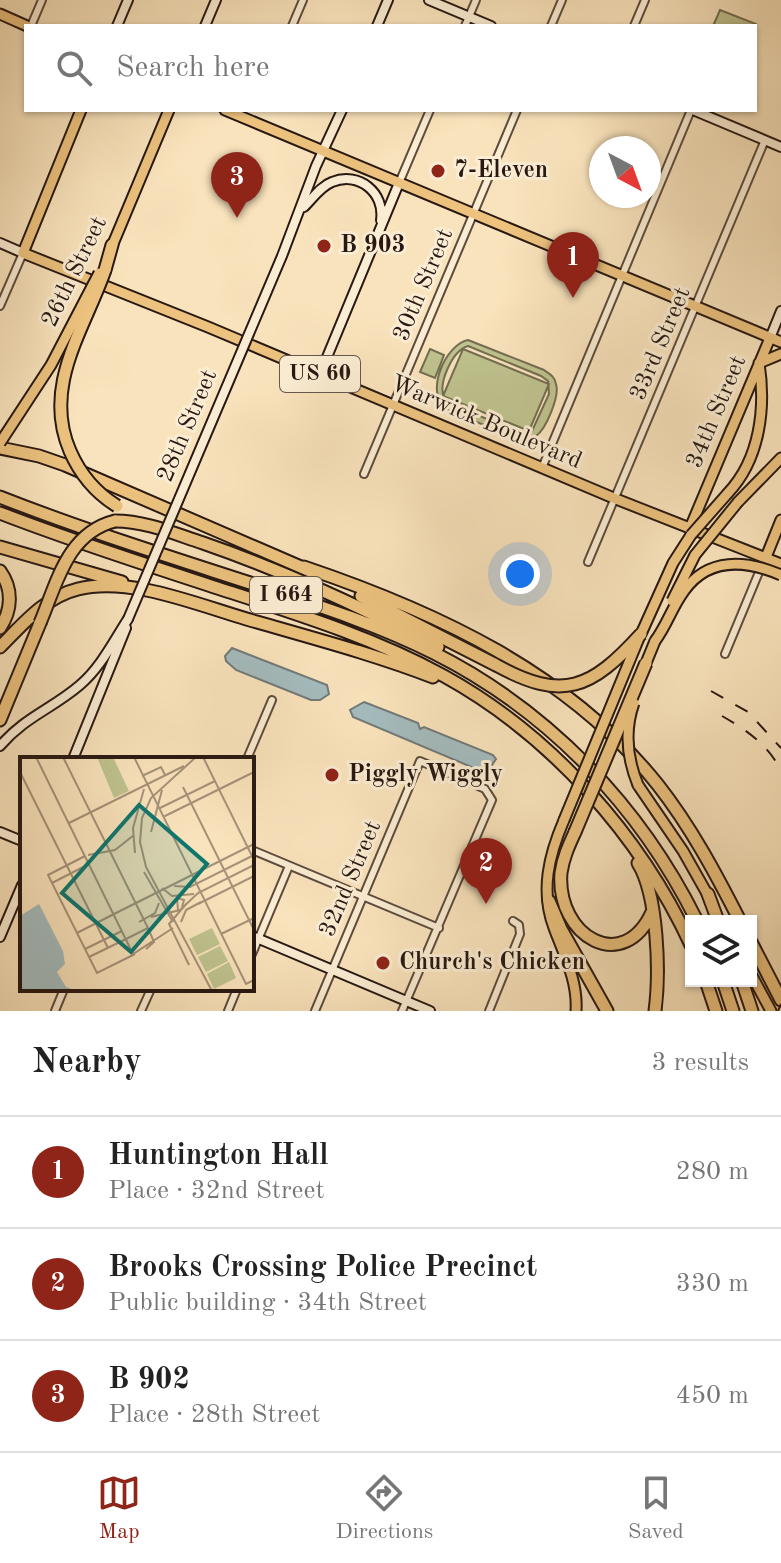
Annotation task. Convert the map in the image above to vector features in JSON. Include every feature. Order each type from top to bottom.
[{"type":"highway","points":[[112,245],[66,365],[60,405],[65,436],[77,464],[94,487],[117,506],[177,534]]},
{"type":"highway","points":[[0,446],[65,465],[332,577],[478,639],[534,672],[580,705],[659,786],[692,833],[737,915]]},
{"type":"highway","name":"I 664","points":[[0,497],[380,628],[463,669],[553,732],[597,775],[632,816],[668,868],[694,915]]},
{"type":"highway","name":"I 664","points":[[0,513],[373,642],[438,672],[520,729],[555,759],[614,821],[648,866],[685,934]]},
{"type":"highway","points":[[0,720],[74,547],[93,529],[115,521],[141,523],[177,534],[300,581],[414,634],[524,701],[553,732]]},
{"type":"highway","points":[[0,547],[375,657],[437,679],[479,699]]},
{"type":"highway","points":[[304,567],[535,684],[569,686],[587,680],[606,670],[641,634]]},
{"type":"highway","points":[[0,571],[7,582],[10,596],[7,618],[0,628]]},
{"type":"highway","points":[[0,647],[41,608],[70,591],[105,585],[154,593]]},
{"type":"highway","points":[[646,663],[634,685],[564,859],[561,885],[568,913],[579,931],[604,944],[624,941],[645,926],[653,910]]},
{"type":"highway","points":[[614,821],[647,881],[653,910],[657,984],[655,1011]]},
{"type":"highway","points":[[708,894],[718,915]]},
{"type":"highway","points":[[549,901],[561,929],[607,1011]]},
{"type":"highway","points":[[757,953],[781,1000]]},
{"type":"highway","points":[[708,987],[716,1011]]},
{"type":"highway","points":[[725,987],[733,1011]]},
{"type":"highway","points":[[744,987],[752,1010]]},
{"type":"main road","points":[[118,24],[128,0]]},
{"type":"main road","points":[[206,24],[216,0]]},
{"type":"main road","points":[[378,24],[388,0]]},
{"type":"main road","points":[[429,0],[467,21]]},
{"type":"main road","points":[[3,16],[24,24]]},
{"type":"main road","points":[[23,253],[80,112]]},
{"type":"main road","name":"26th Street","points":[[112,245],[168,112]]},
{"type":"main road","name":"28th Street","points":[[74,757],[123,642],[128,619],[341,112]]},
{"type":"main road","points":[[697,112],[781,147]]},
{"type":"main road","points":[[254,116],[324,152],[781,342]]},
{"type":"main road","points":[[301,210],[329,183],[342,179],[357,180],[371,188],[380,201],[382,215],[379,232]]},
{"type":"main road","points":[[320,374],[399,183]]},
{"type":"main road","name":"Warwick Boulevard","points":[[0,243],[616,499],[781,564]]},
{"type":"main road","name":"26th Street","points":[[0,446],[57,355],[103,269]]},
{"type":"main road","name":"34th Street","points":[[690,528],[781,311]]},
{"type":"main road","points":[[576,1011],[573,979],[552,925],[548,864],[673,563],[691,535],[747,467],[757,439],[761,393],[759,363],[781,354]]},
{"type":"main road","points":[[708,894],[638,785],[629,756],[629,718],[646,663],[695,555],[738,502],[781,458]]},
{"type":"main road","points":[[766,557],[781,520]]},
{"type":"main road","points":[[655,641],[668,624],[686,588],[707,571],[743,563],[781,575]]},
{"type":"main road","points":[[0,746],[26,720],[69,694],[88,678],[104,659],[128,619]]},
{"type":"main road","points":[[0,832],[20,840]]},
{"type":"main road","points":[[0,937],[20,890]]},
{"type":"main road","points":[[255,938],[430,1011]]},
{"type":"main road","points":[[757,986],[771,1011]]},
{"type":"street","points":[[30,24],[42,0]]},
{"type":"street","points":[[293,24],[303,0]]},
{"type":"street","points":[[467,21],[476,0]]},
{"type":"street","points":[[552,24],[562,0]]},
{"type":"street","points":[[635,24],[645,0]]},
{"type":"street","points":[[399,183],[429,112]]},
{"type":"street","name":"30th Street","points":[[364,474],[516,112]]},
{"type":"street","points":[[542,468],[691,112]]},
{"type":"street","name":"33rd Street","points":[[588,562],[765,140]]},
{"type":"street","points":[[0,306],[23,253]]},
{"type":"street","points":[[725,654],[766,557]]},
{"type":"street","points":[[248,757],[272,700]]},
{"type":"street","name":"32nd Street","points":[[315,1011],[420,761],[485,789],[490,794],[491,802],[439,928]]},
{"type":"street","points":[[254,851],[439,928],[402,1011]]},
{"type":"street","points":[[255,938],[289,866]]},
{"type":"street","points":[[489,1011],[520,934],[519,925],[513,921]]},
{"type":"street","points":[[55,1011],[63,991]]},
{"type":"street","points":[[141,1011],[150,991]]},
{"type":"street","points":[[228,1011],[236,991]]},
{"type":"green space","points":[[720,10],[756,24],[714,24]]},
{"type":"green space","points":[[468,340],[544,370],[553,378],[557,389],[554,404],[544,427],[536,436],[517,439],[446,409],[437,392],[437,381],[446,359],[460,343]],"holes":[[[468,346],[548,381],[549,394],[532,431],[519,432],[450,404],[444,398],[445,376],[457,354]]]},
{"type":"green space","points":[[430,349],[444,355],[435,378],[420,372]]},
{"type":"green space","points":[[463,349],[549,384],[529,431],[443,396]]},
{"type":"water","points":[[232,648],[327,685],[329,694],[320,700],[311,700],[236,670],[225,656]]},
{"type":"water","points":[[364,702],[418,723],[420,729],[424,727],[493,755],[496,759],[488,771],[481,771],[353,717],[350,710]]},
{"type":"railway","points":[[711,691],[748,712],[781,748]]},
{"type":"railway","points":[[722,716],[748,732],[763,746],[781,771]]},
{"type":"railway","points":[[778,1011],[781,1004]]},
{"type":"place","name":"7-Eleven","points":[[438,171]]},
{"type":"place","name":"B 902","points":[[237,218]]},
{"type":"place","name":"B 903","points":[[324,246]]},
{"type":"place","name":"Huntington Hall","points":[[573,298]]},
{"type":"place","name":"Piggly Wiggly","points":[[332,775]]},
{"type":"place","name":"Brooks Crossing Police Precinct","points":[[486,904]]},
{"type":"place","name":"Church's Chicken","points":[[383,963]]}]
